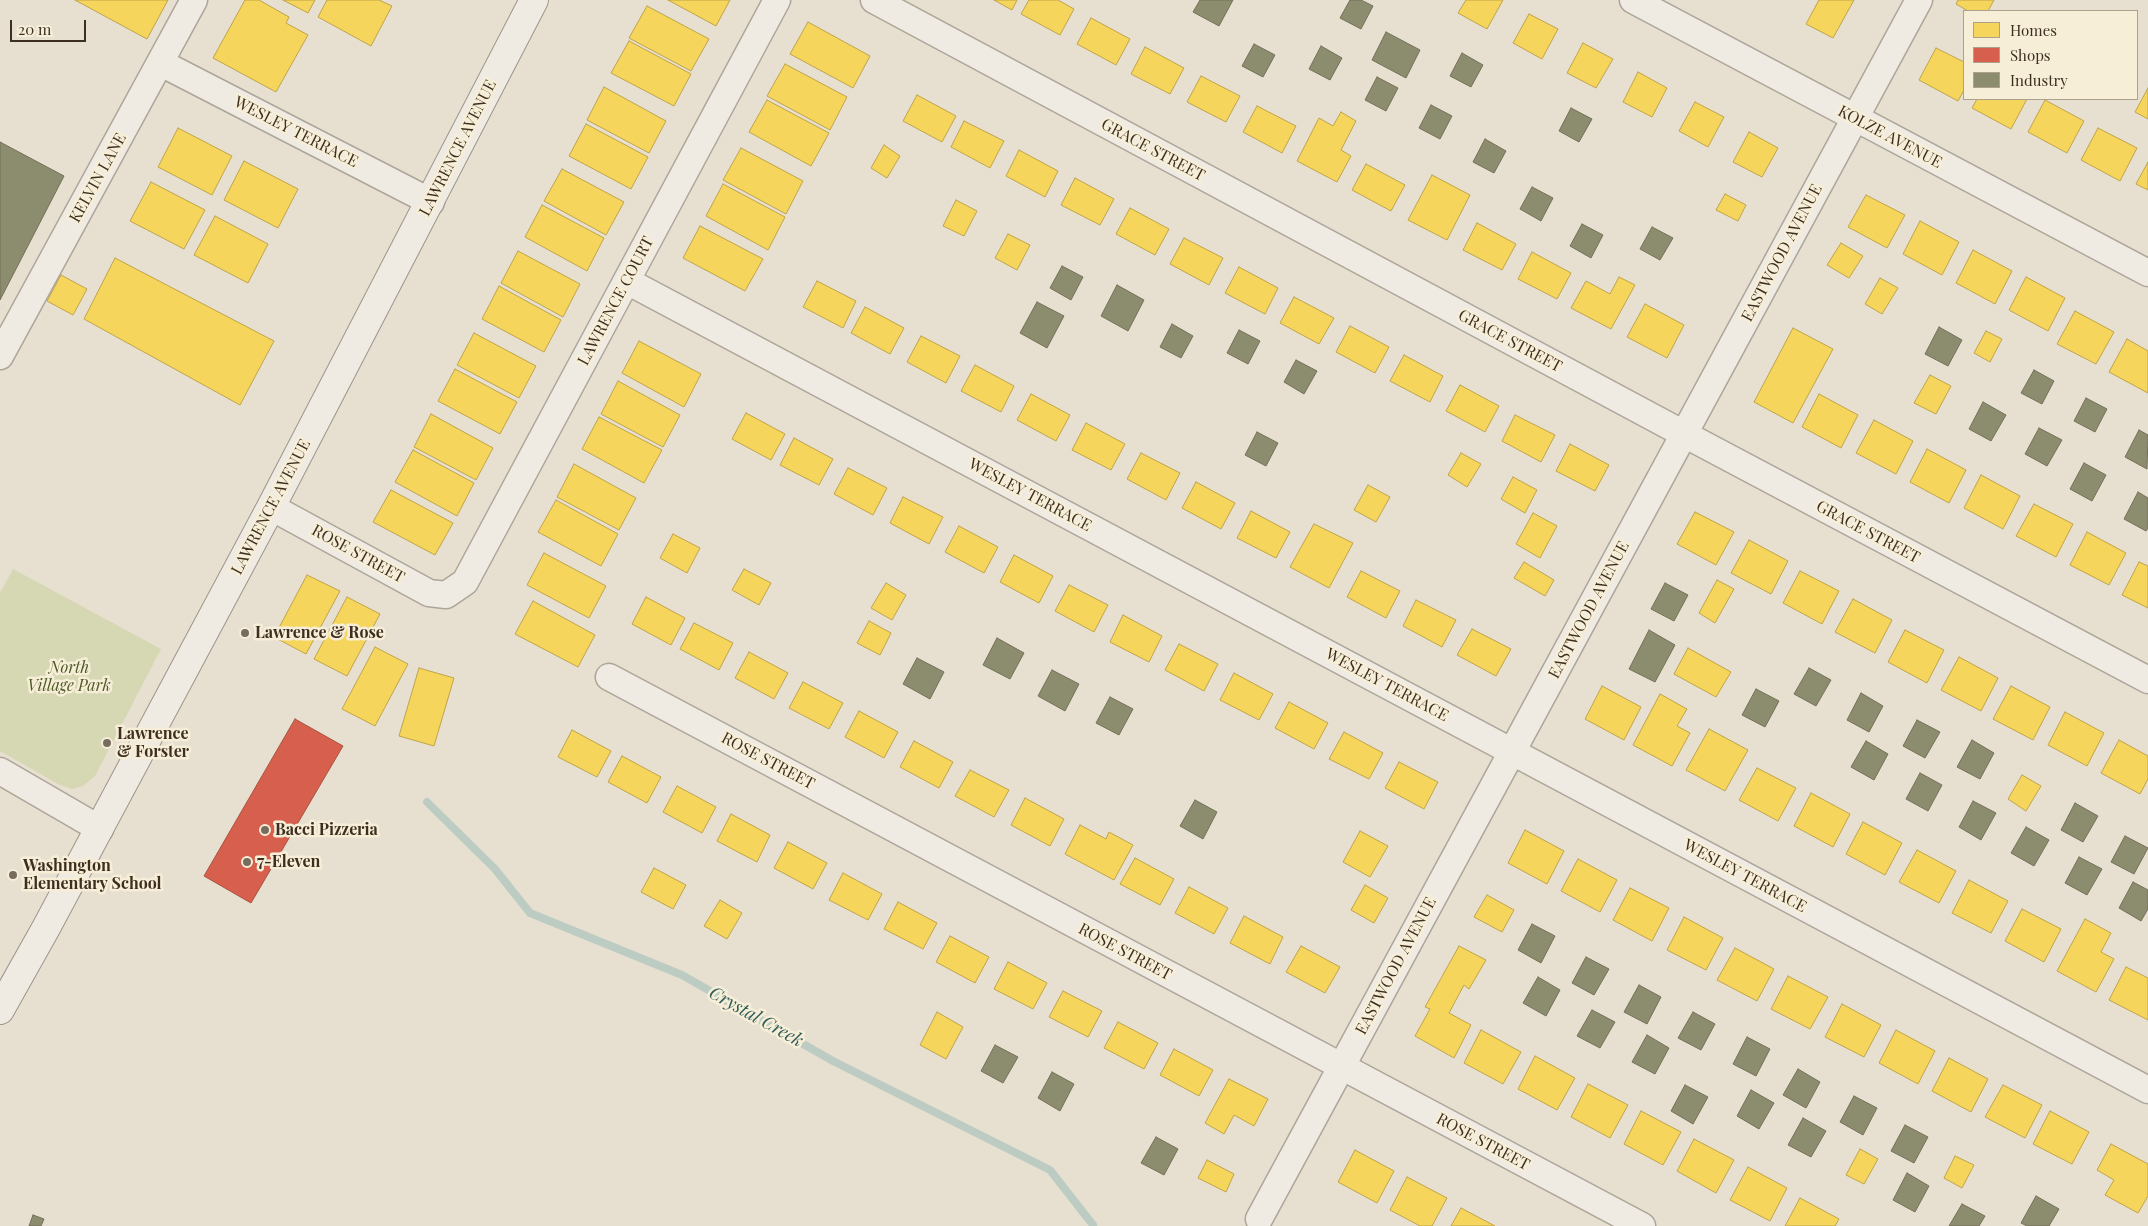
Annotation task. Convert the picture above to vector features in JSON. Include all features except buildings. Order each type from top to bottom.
[{"type":"main road","name":"LAWRENCE AVENUE","points":[[0,1010],[100,829],[271,507],[534,0]]},
{"type":"street","name":"KELVIN LANE","points":[[0,356],[194,0]]},
{"type":"street","name":"LAWRENCE COURT","points":[[446,595],[465,582],[777,0]]},
{"type":"street","name":"GRACE STREET","points":[[874,0],[2148,680]]},
{"type":"street","name":"KOLZE AVENUE","points":[[1633,0],[1854,119],[2148,273]]},
{"type":"street","name":"EASTWOOD AVENUE","points":[[1258,1219],[1919,0]]},
{"type":"street","name":"WESLEY TERRACE","points":[[161,63],[430,202]]},
{"type":"street","name":"WESLEY TERRACE","points":[[627,281],[2148,1090]]},
{"type":"street","name":"ROSE STREET","points":[[271,507],[429,593],[446,595]]},
{"type":"street","name":"ROSE STREET","points":[[609,677],[1642,1226]]},
{"type":"street","points":[[0,771],[100,829]]},
{"type":"green space","name":"North Village Park","points":[[13,569],[161,649],[95,776],[83,786],[72,789],[58,784],[0,751],[0,593]]},
{"type":"waterway","name":"Crystal Creek","points":[[427,802],[495,869],[530,913],[682,975],[833,1061],[1050,1170],[1093,1225]]},
{"type":"place","name":"Lawrence & Rose","points":[[245,633]]},
{"type":"place","name":"Lawrence & Forster","points":[[107,743]]},
{"type":"place","name":"Bacci Pizzeria","points":[[265,830]]},
{"type":"place","name":"7-Eleven","points":[[247,862]]},
{"type":"place","name":"Washington Elementary School","points":[[13,875]]}]
